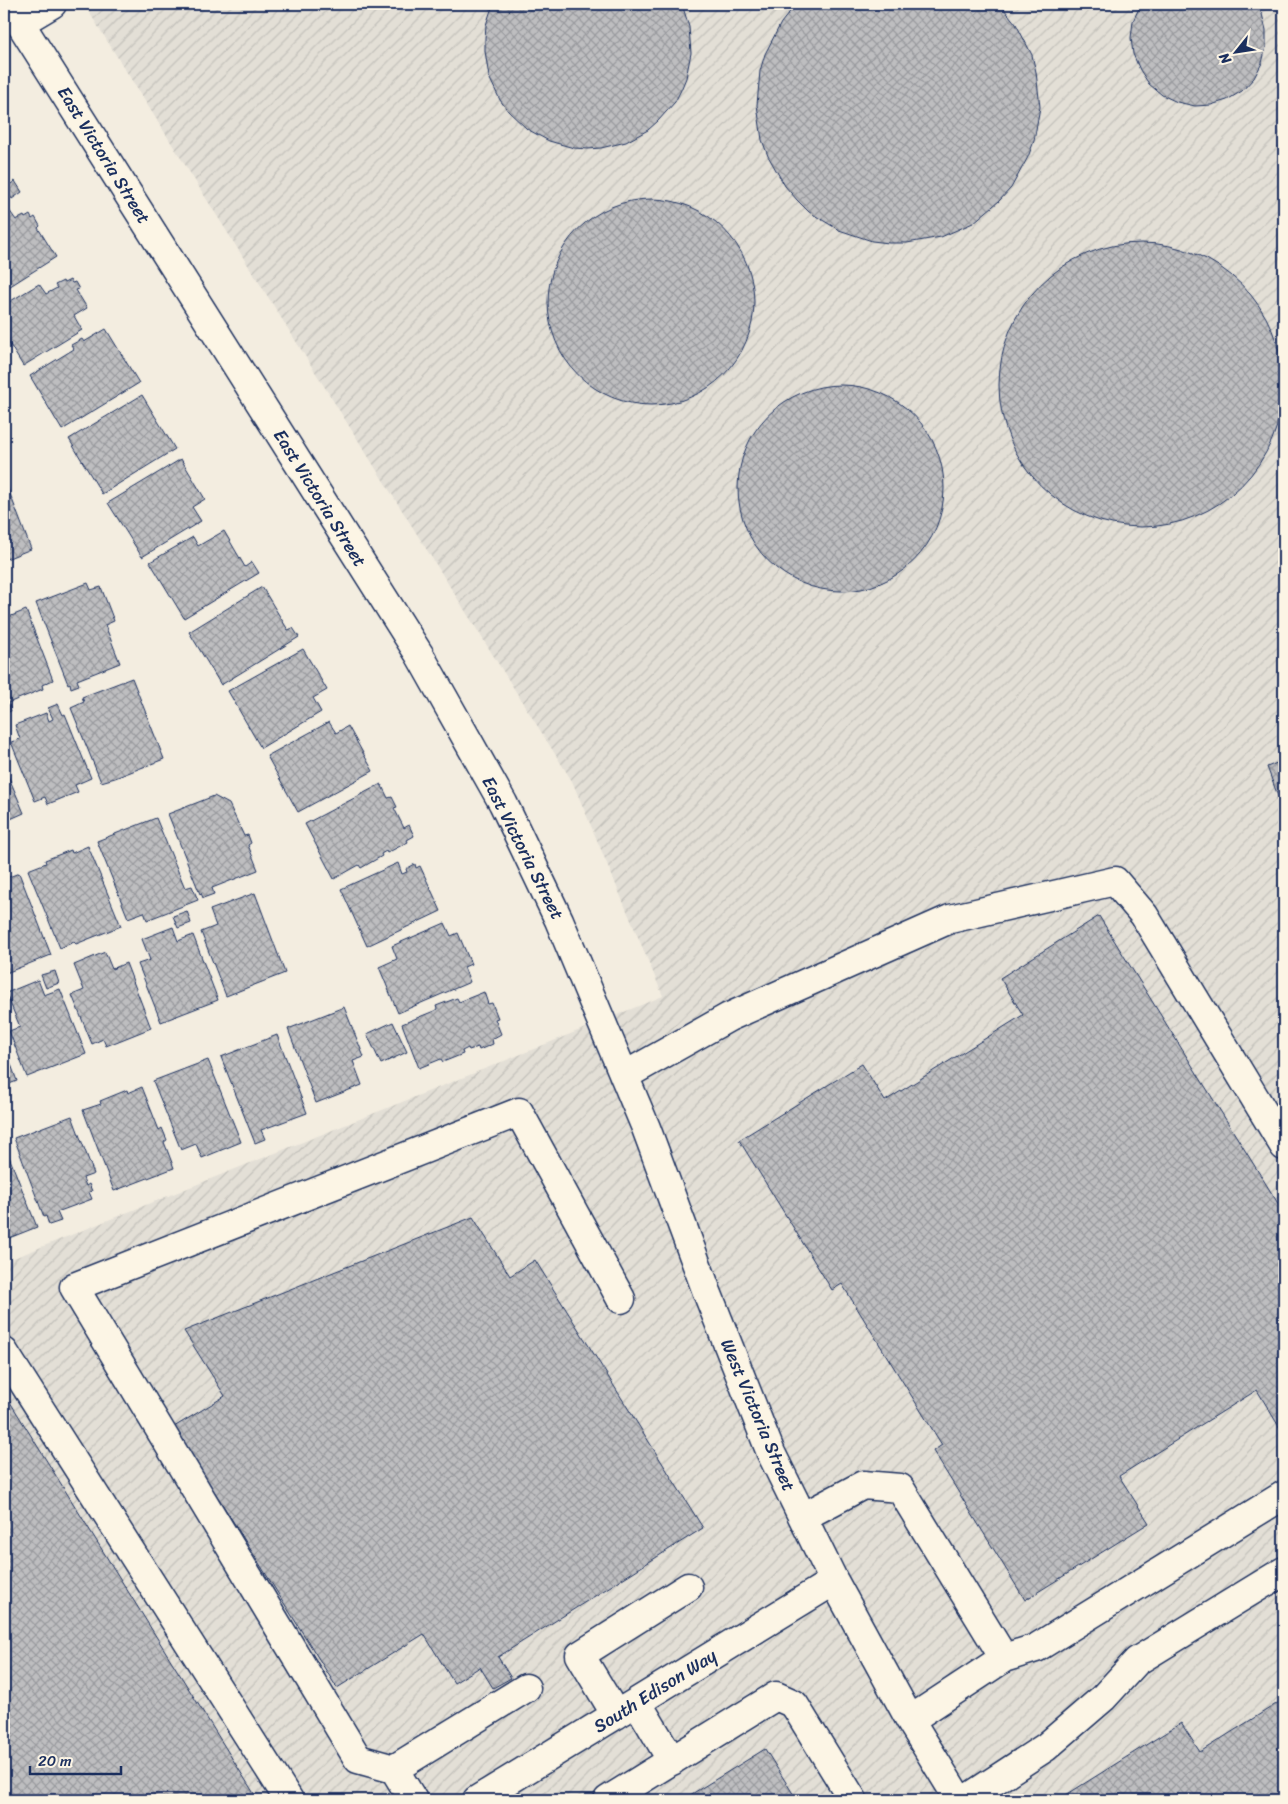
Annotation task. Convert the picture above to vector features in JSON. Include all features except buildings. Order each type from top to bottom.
[{"type":"street","points":[[14,13],[52,4]]},
{"type":"street","name":"East Victoria Street","points":[[14,13],[419,654],[503,804],[559,920],[596,1011]]},
{"type":"street","points":[[624,1076],[729,1018],[950,919],[1115,881],[1144,915],[1284,1146]]},
{"type":"street","name":"West Victoria Street","points":[[596,1011],[646,1128],[707,1292],[771,1453],[834,1581],[910,1720],[959,1800]]},
{"type":"street","points":[[413,1800],[394,1769],[358,1759],[74,1287],[519,1112],[621,1299]]},
{"type":"street","points":[[4,1352],[289,1800]]},
{"type":"street","points":[[803,1517],[863,1484],[900,1488],[1004,1658]]},
{"type":"street","points":[[910,1720],[1004,1658],[1036,1648],[1284,1495]]},
{"type":"street","points":[[965,1800],[1046,1746],[1103,1698],[1137,1661],[1284,1572]]},
{"type":"street","name":"South Edison Way","points":[[476,1800],[834,1581]]},
{"type":"street","points":[[672,1760],[580,1654],[688,1588]]},
{"type":"street","points":[[394,1769],[526,1688]]},
{"type":"street","points":[[608,1800],[776,1696],[794,1704],[853,1800]]},
{"type":"shaded area","points":[[84,4],[1284,4],[1284,1800],[4,1800],[4,1262],[663,996],[572,781]]}]
